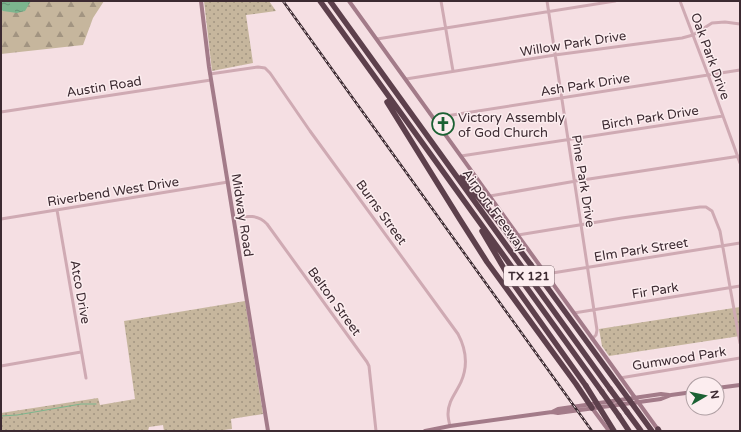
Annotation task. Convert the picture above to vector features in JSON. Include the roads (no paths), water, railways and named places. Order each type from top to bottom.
[{"type":"highway","name":"Airport Freeway","points":[[320,1],[630,431]]},
{"type":"highway","name":"Airport Freeway","points":[[330,1],[641,431]]},
{"type":"highway","points":[[369,71],[374,82],[483,256],[591,406]]},
{"type":"highway","points":[[448,164],[462,177],[489,209],[657,431]]},
{"type":"highway","points":[[464,200],[512,282],[586,386],[614,431]]},
{"type":"main road","name":"Midway Road","points":[[201,1],[210,74],[268,431]]},
{"type":"main road","name":"Airport Freeway","points":[[349,1],[592,338],[657,431]]},
{"type":"main road","points":[[725,387],[740,384]]},
{"type":"main road","points":[[425,431],[450,429],[552,412],[558,409],[636,400],[661,394],[671,395],[685,393]]},
{"type":"main road","points":[[591,406],[609,431]]},
{"type":"street","points":[[441,1],[453,72]]},
{"type":"street","name":"Pine Park Drive","points":[[547,1],[597,332],[592,338]]},
{"type":"street","points":[[377,39],[615,1]]},
{"type":"street","name":"Oak Park Drive","points":[[680,1],[740,162]]},
{"type":"street","name":"Willow Park Drive","points":[[406,79],[693,35],[712,23],[725,22],[740,24]]},
{"type":"street","name":"Burns Street","points":[[210,74],[258,67],[265,68],[270,73],[310,131],[458,334],[464,351],[465,367],[461,382],[452,398],[448,414],[450,429]]},
{"type":"street","name":"Ash Park Drive","points":[[433,118],[740,70]]},
{"type":"street","name":"Austin Road","points":[[1,112],[211,80]]},
{"type":"street","name":"Birch Park Drive","points":[[461,156],[723,116]]},
{"type":"street","points":[[490,196],[575,181],[739,157]]},
{"type":"street","name":"Riverbend West Drive","points":[[1,219],[228,182]]},
{"type":"street","points":[[518,235],[700,206],[706,207],[712,211],[720,231],[740,343]]},
{"type":"street","name":"Atco Drive","points":[[57,210],[86,378]]},
{"type":"street","name":"Belton Street","points":[[234,218],[252,216],[260,218],[267,224],[365,359],[369,366],[376,431]]},
{"type":"street","name":"Elm Park Street","points":[[546,274],[740,243]]},
{"type":"street","name":"Fir Park","points":[[574,313],[740,286]]},
{"type":"street","points":[[1,366],[82,352]]},
{"type":"street","name":"Gumwood Park","points":[[620,378],[740,358]]},
{"type":"water","points":[[1,1],[31,1],[25,11],[17,13],[1,10]]},
{"type":"waterway","points":[[1,416],[17,415],[81,404],[96,404]]},
{"type":"railway","points":[[283,1],[592,431]]},
{"type":"place","name":"Victory Assembly of God Church","points":[[443,124]]}]
